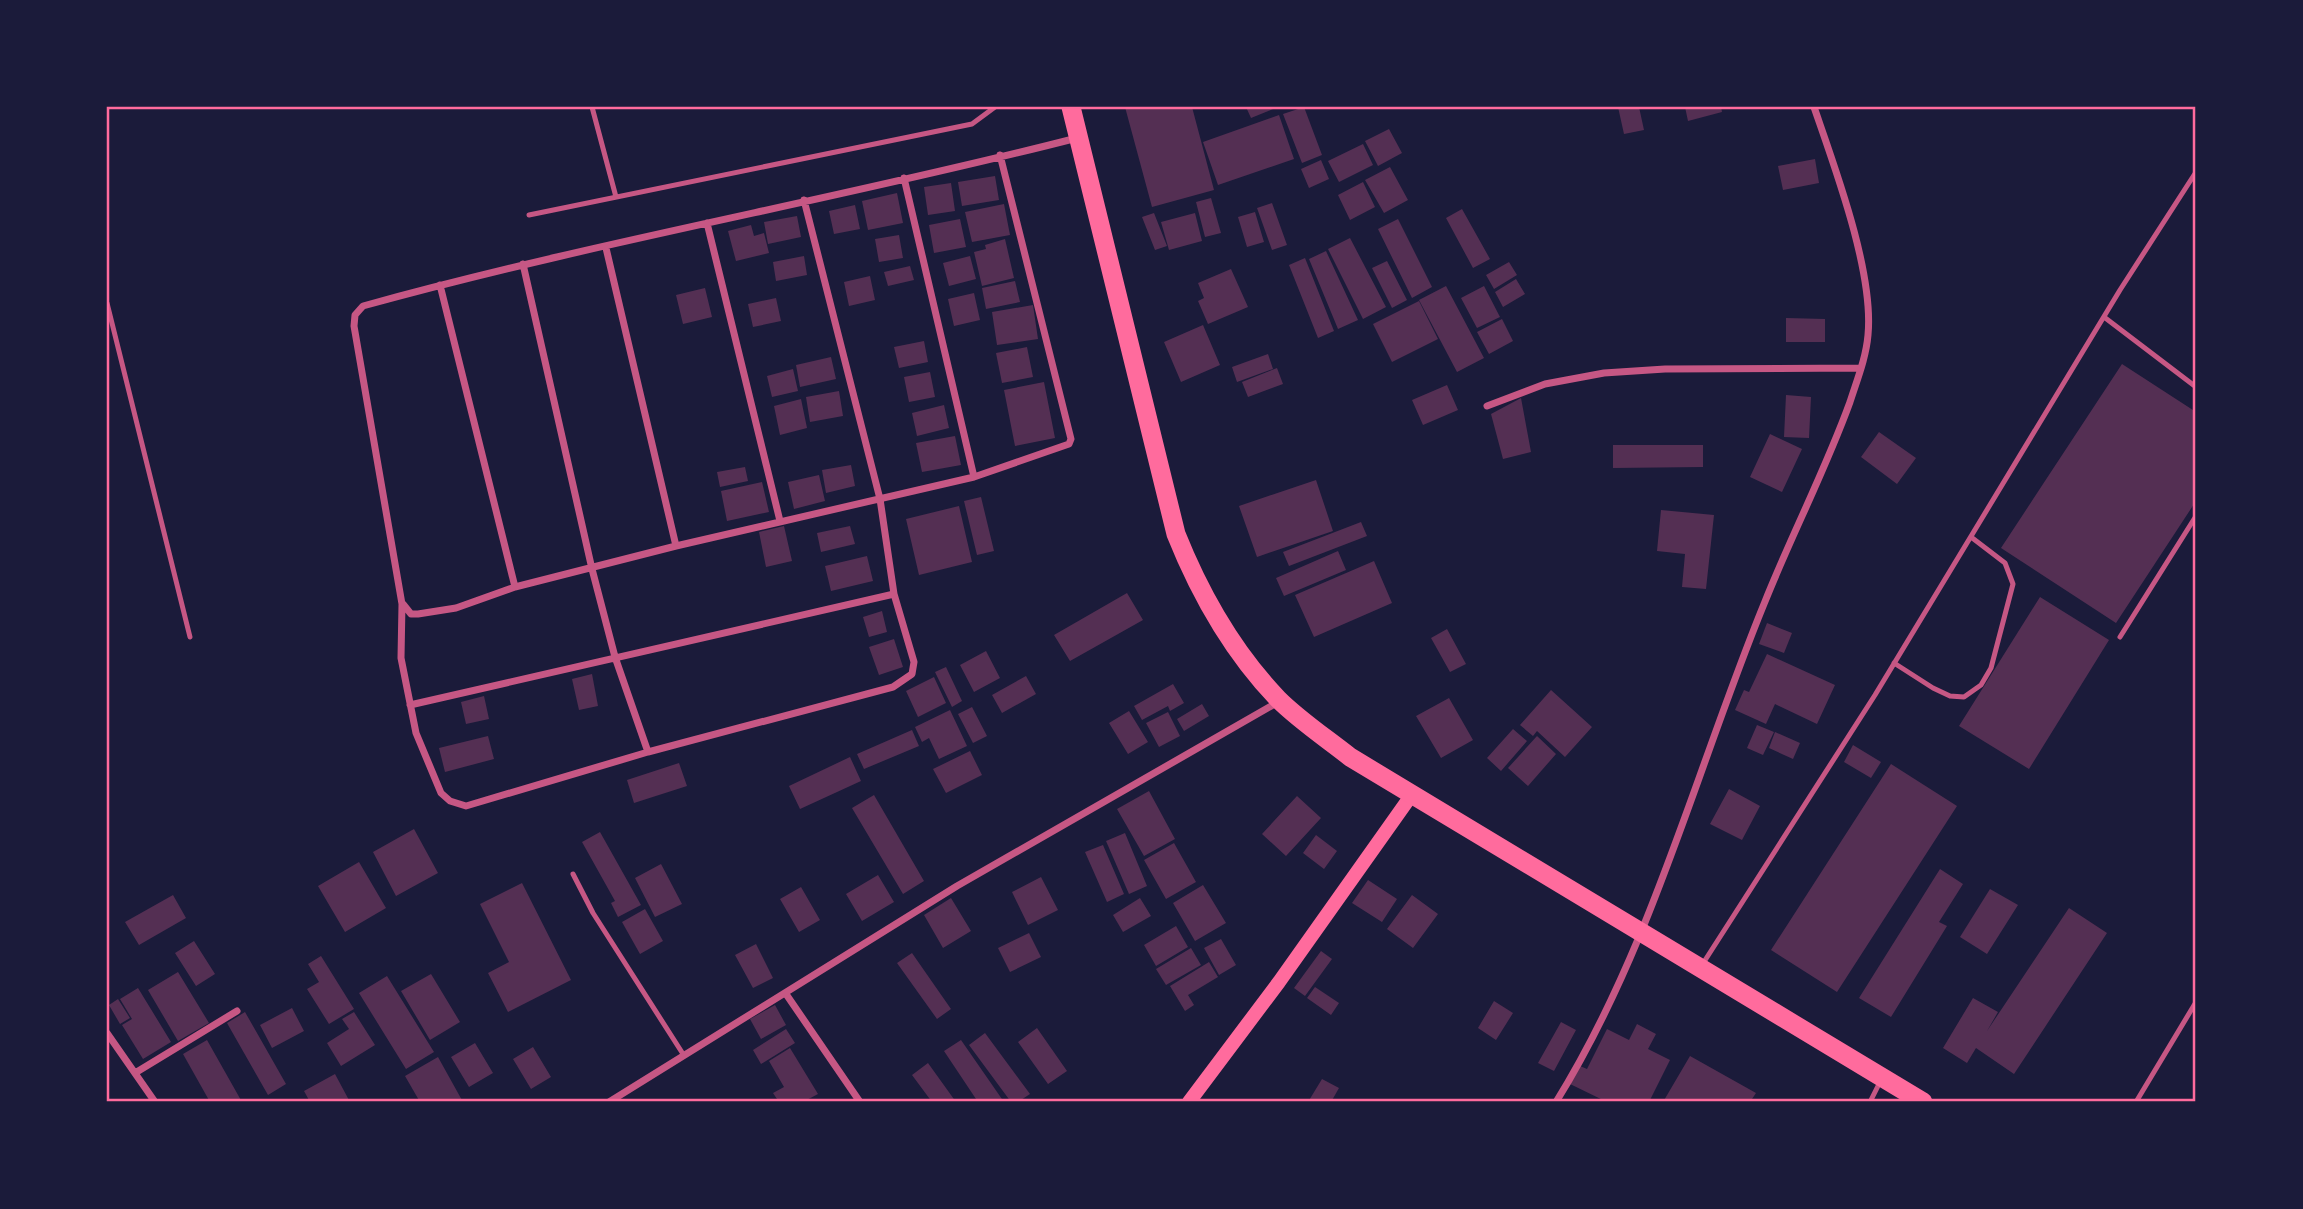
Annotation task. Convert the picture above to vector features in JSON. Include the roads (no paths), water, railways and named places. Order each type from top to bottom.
[{"type":"highway","points":[[1071,107],[1176,534],[1189,567],[1224,630],[1251,669],[1280,701],[1350,757],[1912,1099]]},
{"type":"main road","points":[[1189,1102],[1279,982],[1413,793]]},
{"type":"street","points":[[1556,1102],[1584,1057],[1640,934],[1764,602],[1836,439],[1861,368],[1869,318],[1864,271],[1814,107]]},
{"type":"street","points":[[804,200],[880,499],[894,594],[914,662],[912,674],[893,687],[648,752],[466,806],[450,801],[441,793],[416,733],[401,658],[402,604],[354,321],[363,306],[523,264],[606,248],[804,200],[1079,137]]},
{"type":"street","points":[[402,604],[411,614],[429,614],[516,587],[676,546],[974,477],[1062,448],[1071,439],[1000,155]]},
{"type":"street","points":[[904,178],[974,477]]},
{"type":"street","points":[[707,223],[780,521]]},
{"type":"street","points":[[606,248],[676,546]]},
{"type":"street","points":[[523,264],[592,569],[615,657],[648,752]]},
{"type":"street","points":[[440,285],[516,587]]},
{"type":"street","points":[[1487,406],[1545,384],[1604,373],[1665,369],[1861,368]]},
{"type":"street","points":[[410,705],[894,594]]},
{"type":"street","points":[[609,1102],[682,1054],[786,993],[957,886],[1280,701]]},
{"type":"street","points":[[786,993],[860,1102]]},
{"type":"street","points":[[135,1073],[237,1011]]},
{"type":"street","points":[[107,1033],[155,1102]]},
{"type":"lane","points":[[592,107],[616,197]]},
{"type":"lane","points":[[528,215],[972,124],[995,107]]},
{"type":"lane","points":[[1700,968],[1894,663],[2104,317],[2196,172]]},
{"type":"lane","points":[[107,303],[190,637]]},
{"type":"lane","points":[[2104,317],[2196,387]]},
{"type":"lane","points":[[2120,637],[2196,516]]},
{"type":"lane","points":[[1894,663],[1950,696],[1964,697],[1981,685],[1991,668],[1999,627],[2013,584],[2005,563],[1971,537]]},
{"type":"lane","points":[[573,874],[621,959],[682,1054]]},
{"type":"lane","points":[[2136,1102],[2196,1002]]},
{"type":"lane","points":[[1870,1102],[1881,1079]]}]
